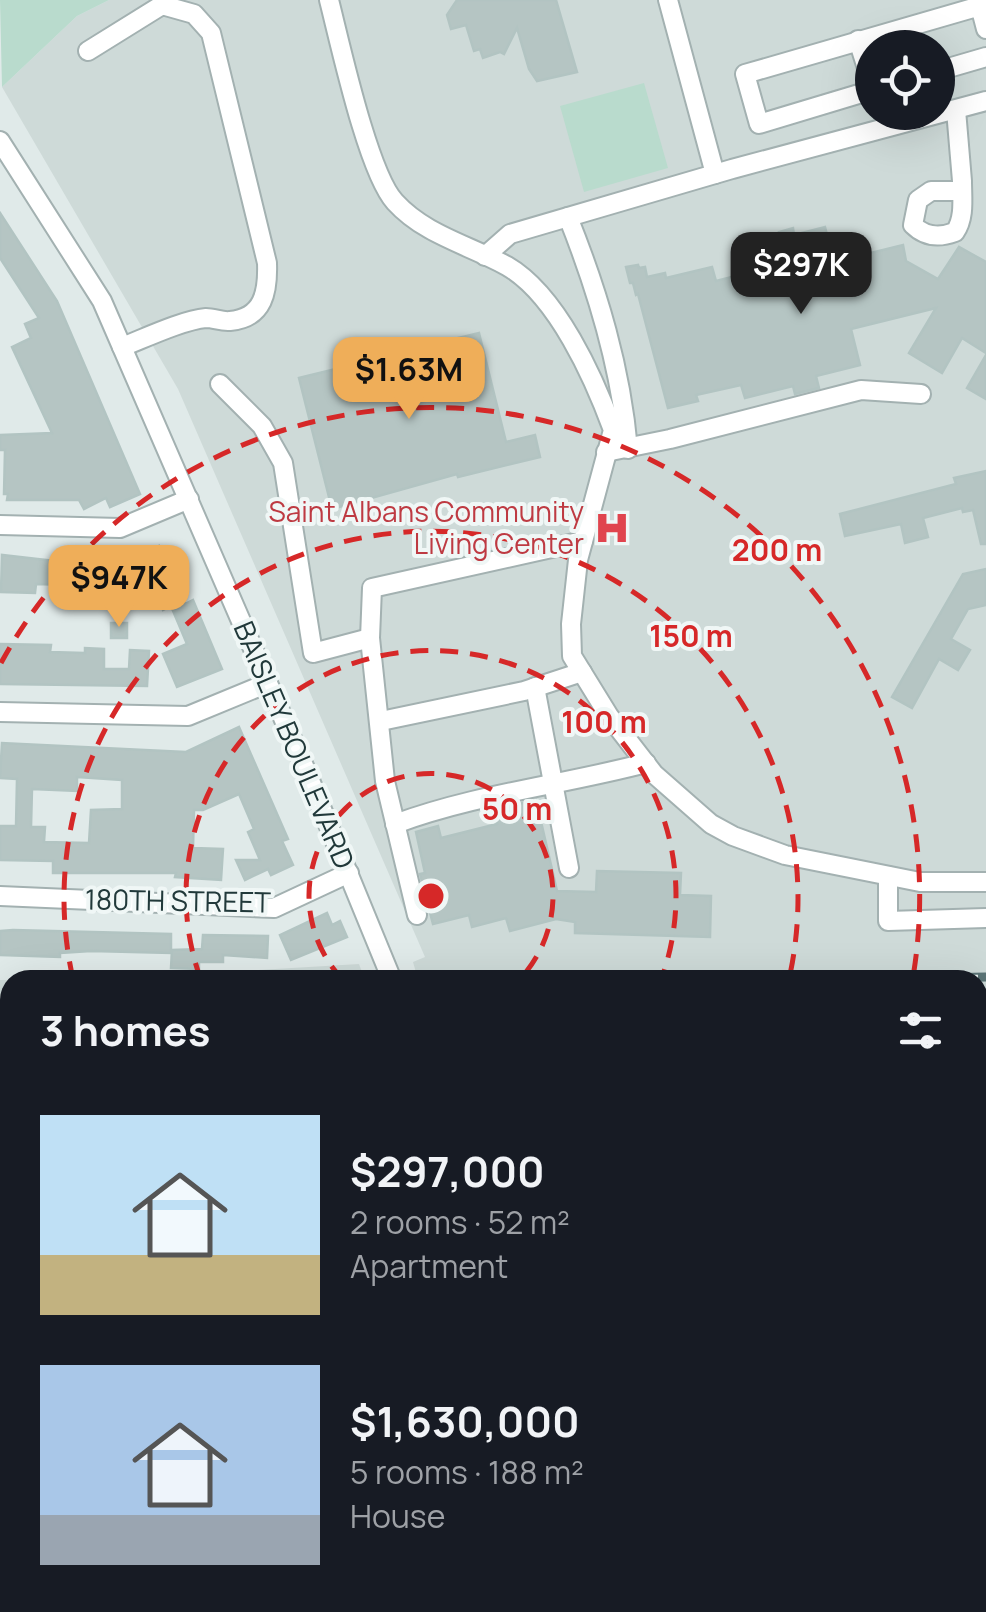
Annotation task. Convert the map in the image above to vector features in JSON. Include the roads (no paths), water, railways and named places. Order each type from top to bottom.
[{"type":"street","points":[[330,0],[364,129],[392,200],[422,226],[510,268],[549,306],[584,359],[613,430],[583,541],[570,624],[572,656],[609,716],[646,764],[711,824],[734,836],[786,855],[920,882],[986,882]]},
{"type":"street","points":[[668,0],[716,174]]},
{"type":"street","points":[[88,51],[162,5],[194,14],[211,33],[268,263],[268,291],[259,308],[247,317],[228,322],[204,318],[122,347]]},
{"type":"street","points":[[894,30],[980,6],[986,29]]},
{"type":"street","points":[[855,41],[745,74],[759,124],[855,93]]},
{"type":"street","points":[[955,66],[986,57]]},
{"type":"street","points":[[962,191],[956,110],[986,101]]},
{"type":"street","points":[[485,256],[510,234],[855,130]]},
{"type":"street","name":"BAISLEY BOULEVARD","points":[[0,141],[102,300],[388,970]]},
{"type":"street","points":[[568,217],[594,282],[623,399],[628,448]]},
{"type":"street","points":[[220,384],[262,426],[283,464],[312,653],[370,638]]},
{"type":"street","points":[[606,452],[861,390],[921,394]]},
{"type":"street","points":[[0,525],[120,528],[189,499]]},
{"type":"street","points":[[417,915],[385,782],[370,638],[372,588],[583,541]]},
{"type":"street","points":[[381,721],[535,687],[582,672]]},
{"type":"street","points":[[0,712],[188,716],[268,683]]},
{"type":"street","points":[[535,687],[569,868]]},
{"type":"street","points":[[394,824],[496,793],[554,786],[646,764]]},
{"type":"street","name":"180TH STREET","points":[[0,896],[274,908],[349,873]]},
{"type":"street","points":[[888,876],[888,921],[986,918]]},
{"type":"place","name":"Saint Albans Community Living Center","points":[[612,528]]}]
